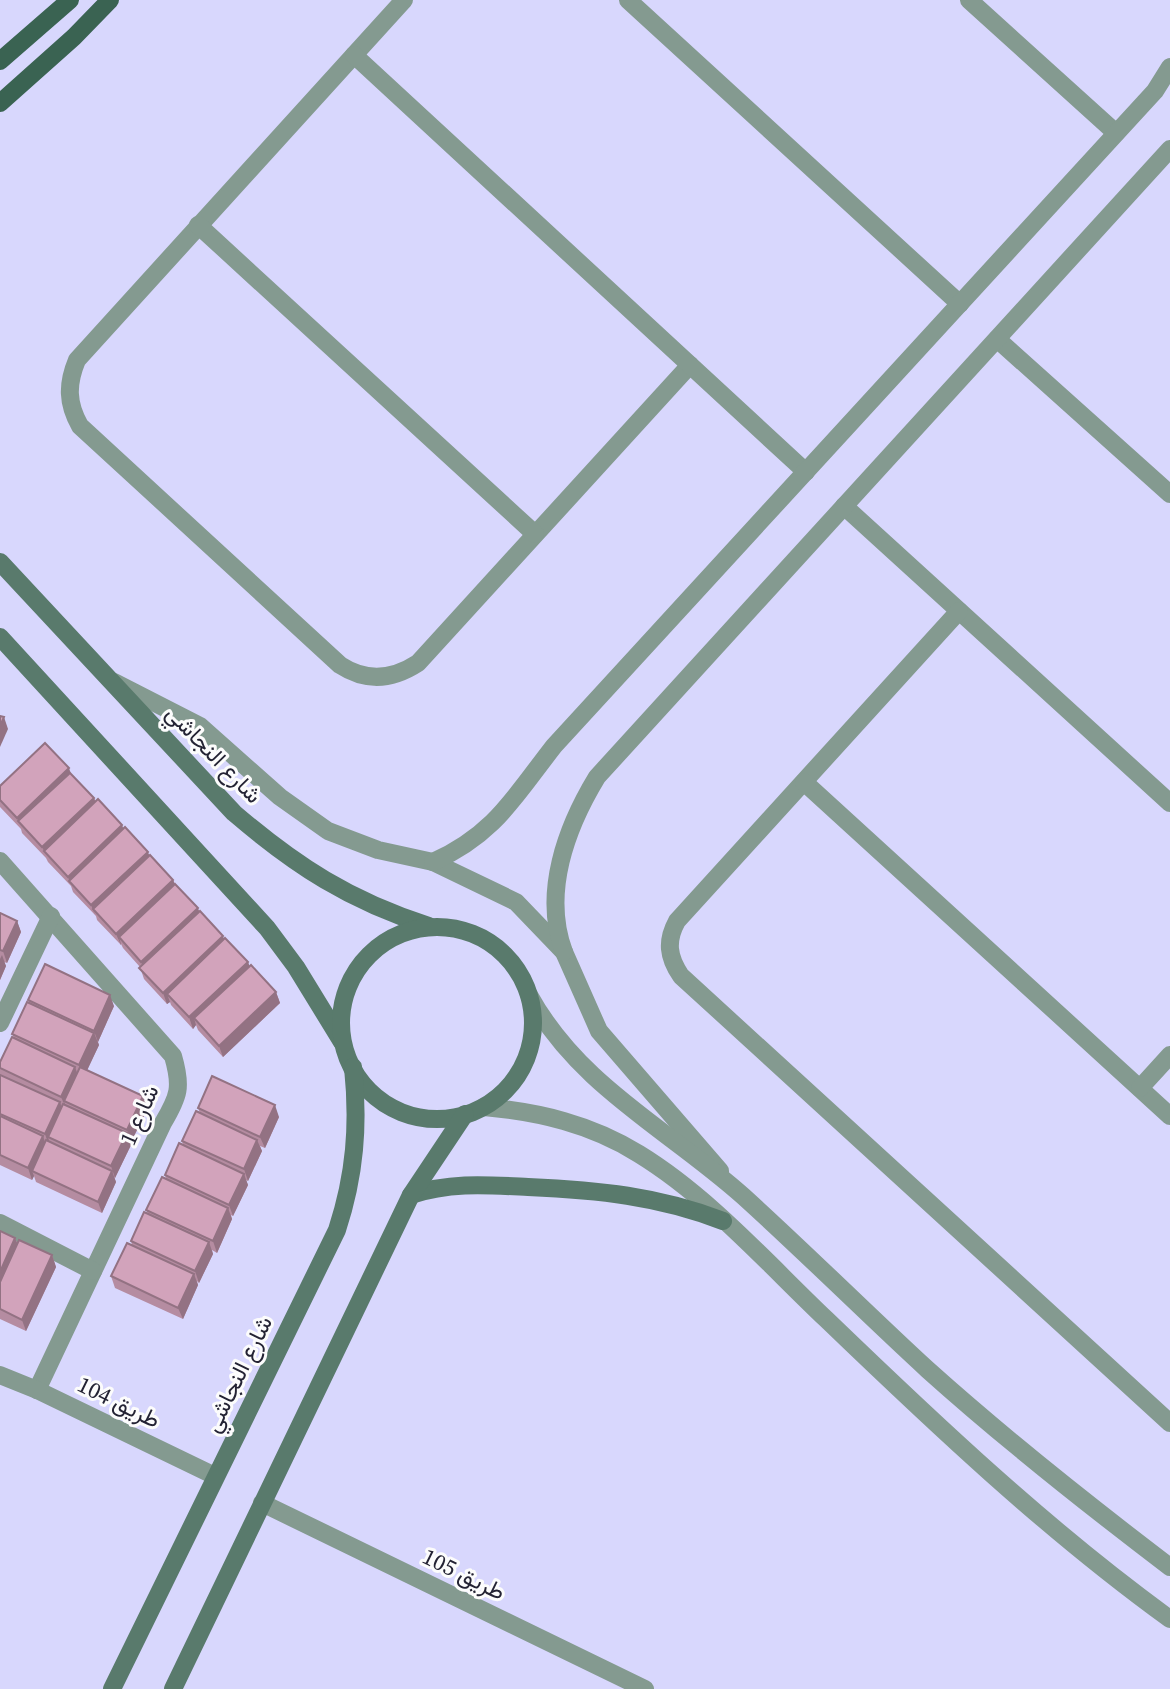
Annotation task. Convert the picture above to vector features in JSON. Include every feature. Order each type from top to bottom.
[{"type":"main road","points":[[0,61],[69,0]]},
{"type":"main road","points":[[0,103],[74,37],[110,0]]},
{"type":"main road","name":"شارع النجاشي","points":[[0,562],[234,813],[270,844],[307,871],[346,894],[389,913],[433,926]]},
{"type":"main road","points":[[0,637],[267,929],[296,967],[345,1048],[353,1068],[365,1086],[381,1101],[422,1118],[465,1114],[484,1107],[501,1094],[526,1059],[532,1027],[529,995],[521,975],[493,944],[474,934],[433,926],[392,938],[360,966],[349,985],[343,1005],[345,1048]]},
{"type":"main road","name":"شارع النجاشي","points":[[112,1689],[337,1230],[354,1166],[357,1133],[353,1068]]},
{"type":"main road","points":[[173,1689],[411,1195],[465,1114]]},
{"type":"main road","points":[[411,1195],[460,1184],[595,1190],[660,1200],[723,1221]]},
{"type":"street","points":[[404,0],[77,360],[68,387],[69,401],[76,420],[89,437],[340,665],[361,676],[385,677],[418,663],[690,365]]},
{"type":"street","points":[[628,0],[960,303]]},
{"type":"street","points":[[969,0],[1116,133]]},
{"type":"street","points":[[354,55],[806,472]]},
{"type":"street","points":[[433,862],[454,852],[495,823],[554,746],[1116,133],[1154,91],[1170,67]]},
{"type":"street","points":[[741,1195],[599,1031],[564,952],[556,932],[559,867],[580,805],[597,777],[1170,149]]},
{"type":"street","points":[[198,225],[535,534]]},
{"type":"street","points":[[997,338],[1170,494]]},
{"type":"street","points":[[845,506],[1170,803]]},
{"type":"street","points":[[959,611],[677,921],[669,943],[674,966],[1170,1423]]},
{"type":"street","points":[[110,680],[200,726],[280,797],[328,831],[378,850],[433,862],[516,902],[564,952]]},
{"type":"street","points":[[804,782],[1170,1116]]},
{"type":"street","name":"شارع 1","points":[[0,861],[173,1056],[178,1074],[179,1097],[163,1123],[37,1390]]},
{"type":"street","points":[[0,1023],[51,916]]},
{"type":"street","points":[[529,995],[542,1019],[576,1063],[741,1195],[1014,1445],[1170,1567]]},
{"type":"street","points":[[1140,1088],[1170,1055]]},
{"type":"street","points":[[484,1107],[525,1110],[565,1120],[603,1134],[651,1162],[723,1221],[973,1455],[1077,1546],[1170,1619]]},
{"type":"street","points":[[0,1223],[93,1271]]},
{"type":"street","name":"طريق 104","points":[[0,1375],[37,1390],[215,1476]]},
{"type":"street","name":"طريق 105","points":[[262,1503],[645,1689]]},
{"type":"building","points":[[45,743],[69,768],[17,818],[0,800],[0,786]]},
{"type":"building","points":[[70,773],[94,798],[42,847],[18,821]]},
{"type":"building","points":[[98,799],[122,825],[68,877],[44,851]]},
{"type":"building","points":[[125,827],[148,852],[91,905],[69,881]]},
{"type":"building","points":[[150,855],[173,880],[116,934],[93,909]]},
{"type":"building","points":[[175,884],[198,908],[141,962],[119,937]]},
{"type":"building","points":[[200,911],[223,936],[163,993],[139,968]]},
{"type":"building","points":[[0,913],[17,921],[3,951],[0,950]]},
{"type":"building","points":[[225,938],[248,962],[189,1017],[167,994]]},
{"type":"building","points":[[45,964],[110,995],[94,1031],[28,1000]]},
{"type":"building","points":[[251,965],[276,992],[219,1046],[194,1018]]},
{"type":"building","points":[[27,1002],[94,1033],[79,1065],[12,1034]]},
{"type":"building","points":[[12,1037],[75,1067],[61,1097],[0,1068],[0,1062]]},
{"type":"building","points":[[80,1067],[143,1096],[127,1130],[64,1101]]},
{"type":"building","points":[[0,1075],[60,1102],[45,1134],[0,1114]]},
{"type":"building","points":[[212,1076],[275,1105],[260,1137],[198,1108]]},
{"type":"building","points":[[63,1104],[127,1133],[111,1166],[48,1137]]},
{"type":"building","points":[[196,1111],[257,1140],[244,1169],[182,1141]]},
{"type":"building","points":[[0,1116],[43,1136],[28,1168],[0,1155]]},
{"type":"building","points":[[46,1140],[112,1171],[98,1202],[32,1171]]},
{"type":"building","points":[[179,1143],[244,1174],[229,1205],[165,1175]]},
{"type":"building","points":[[162,1177],[228,1208],[213,1241],[146,1210]]},
{"type":"building","points":[[144,1212],[209,1242],[195,1271],[131,1241]]},
{"type":"building","points":[[0,1231],[15,1238],[0,1272]]},
{"type":"building","points":[[19,1240],[52,1255],[22,1320],[0,1309],[0,1282]]},
{"type":"building","points":[[127,1243],[194,1274],[178,1308],[111,1276]]}]
